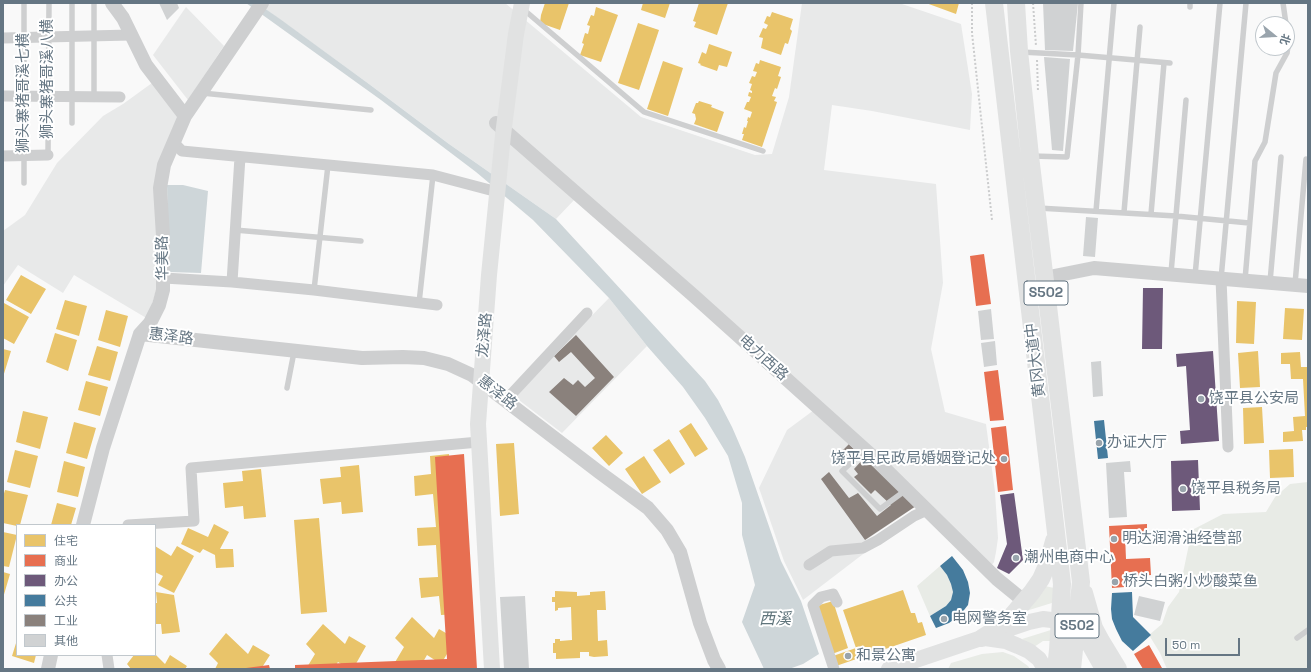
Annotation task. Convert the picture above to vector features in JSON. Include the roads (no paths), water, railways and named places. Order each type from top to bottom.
[{"type":"main road","name":"黄冈大道中","points":[[994,3],[1062,584],[1056,669]]},
{"type":"main road","name":"黄冈大道中","points":[[1016,3],[1028,52],[1030,156],[1081,582],[1072,669]]},
{"type":"main road","name":"龙泽路","points":[[492,669],[476,442],[471,415],[477,378],[489,275],[500,126],[510,19],[518,4]]},
{"type":"main road","name":"龙泽路","points":[[477,378],[490,190],[500,126]]},
{"type":"main road","name":"龙泽路","points":[[476,442],[485,669]]},
{"type":"main road","points":[[982,638],[1010,618],[1041,579],[1050,558],[1056,531]]},
{"type":"main road","points":[[1081,582],[1094,628],[1118,669]]},
{"type":"main road","points":[[889,669],[1029,622],[1043,619],[1060,621],[1076,629],[1085,637],[1103,669]]},
{"type":"main road","points":[[982,638],[993,638],[1006,641],[1029,651],[1038,659],[1045,669]]},
{"type":"street","points":[[112,3],[123,18],[146,65],[185,116]]},
{"type":"street","name":"华美路","points":[[83,524],[103,448],[140,334],[150,322],[159,306],[163,290],[163,236],[160,188],[164,165],[185,116],[262,3]]},
{"type":"street","points":[[3,38],[130,35]]},
{"type":"street","points":[[3,96],[120,97]]},
{"type":"street","name":"电力西路","points":[[500,126],[694,296],[866,450],[997,579],[1024,601]]},
{"type":"street","points":[[173,142],[182,151],[433,175],[490,190]]},
{"type":"street","points":[[3,156],[48,155]]},
{"type":"street","points":[[232,282],[240,156]]},
{"type":"street","points":[[1044,278],[1094,268],[1270,282],[1301,286]]},
{"type":"street","points":[[164,278],[232,282],[314,290],[436,305]]},
{"type":"street","points":[[1221,279],[1228,447]]},
{"type":"street","points":[[505,400],[587,313]]},
{"type":"street","name":"惠泽路","points":[[140,334],[362,358],[424,358],[448,364],[477,378],[648,508],[667,530],[680,552],[700,623],[719,669]]},
{"type":"street","points":[[144,524],[194,521],[191,468],[476,442]]},
{"type":"street","points":[[809,565],[831,551],[863,548],[914,516],[927,510]]},
{"type":"street","points":[[834,669],[813,604],[821,597],[833,594],[837,602]]},
{"type":"street","points":[[48,669],[51,656]]},
{"type":"street","points":[[108,656],[109,669]]},
{"type":"lane","name":"狮头寨猪哥溪七横","points":[[24,3],[24,183]]},
{"type":"lane","name":"狮头寨猪哥溪八横","points":[[48,155],[49,3]]},
{"type":"lane","points":[[72,3],[72,123]]},
{"type":"lane","points":[[94,3],[94,96]]},
{"type":"lane","points":[[1030,156],[1067,157],[1078,55],[1081,3]]},
{"type":"lane","points":[[1096,211],[1114,3]]},
{"type":"lane","points":[[1195,277],[1220,3]]},
{"type":"lane","points":[[1221,279],[1246,3]]},
{"type":"lane","points":[[1283,3],[1285,16]]},
{"type":"lane","points":[[518,4],[644,112],[763,151]]},
{"type":"lane","points":[[1124,212],[1140,27]]},
{"type":"lane","points":[[1028,52],[1167,63],[1151,214]]},
{"type":"lane","points":[[1245,280],[1255,161],[1265,142],[1276,73],[1286,56]]},
{"type":"lane","points":[[202,93],[371,110]]},
{"type":"lane","points":[[1171,275],[1186,100]]},
{"type":"lane","points":[[1270,282],[1281,157]]},
{"type":"lane","points":[[1301,286],[1306,159]]},
{"type":"lane","points":[[314,290],[328,165]]},
{"type":"lane","points":[[419,303],[433,175]]},
{"type":"lane","points":[[1036,208],[1124,212],[1249,223]]},
{"type":"lane","points":[[236,230],[362,241]]},
{"type":"lane","points":[[287,388],[294,351]]},
{"type":"lane","points":[[866,450],[842,471],[880,509],[906,490]]},
{"type":"lane","points":[[1297,638],[1308,630]]},
{"type":"water","name":"西溪","points":[[246,3],[257,3],[280,19],[449,144],[556,219],[705,381],[718,400],[745,457],[781,561],[801,601],[819,654],[803,664],[789,669],[764,669],[742,622],[755,585],[742,535],[742,503],[728,456],[705,418],[683,387],[647,346],[609,298],[533,220],[476,172],[381,100]]},
{"type":"water","points":[[167,185],[183,185],[208,191],[201,273],[169,272]]},
{"type":"place","name":"饶平县公安局","points":[[1201,399]]},
{"type":"place","name":"办证大厅","points":[[1099,443]]},
{"type":"place","name":"饶平县民政局婚姻登记处","points":[[1004,459]]},
{"type":"place","name":"饶平县税务局","points":[[1183,489]]},
{"type":"place","name":"明达润滑油经营部","points":[[1114,539]]},
{"type":"place","name":"潮州电商中心","points":[[1016,558]]},
{"type":"place","name":"桥头白粥小炒酸菜鱼","points":[[1115,582]]},
{"type":"place","name":"电网警务室","points":[[944,619]]},
{"type":"place","name":"和景公寓","points":[[848,656]]}]
